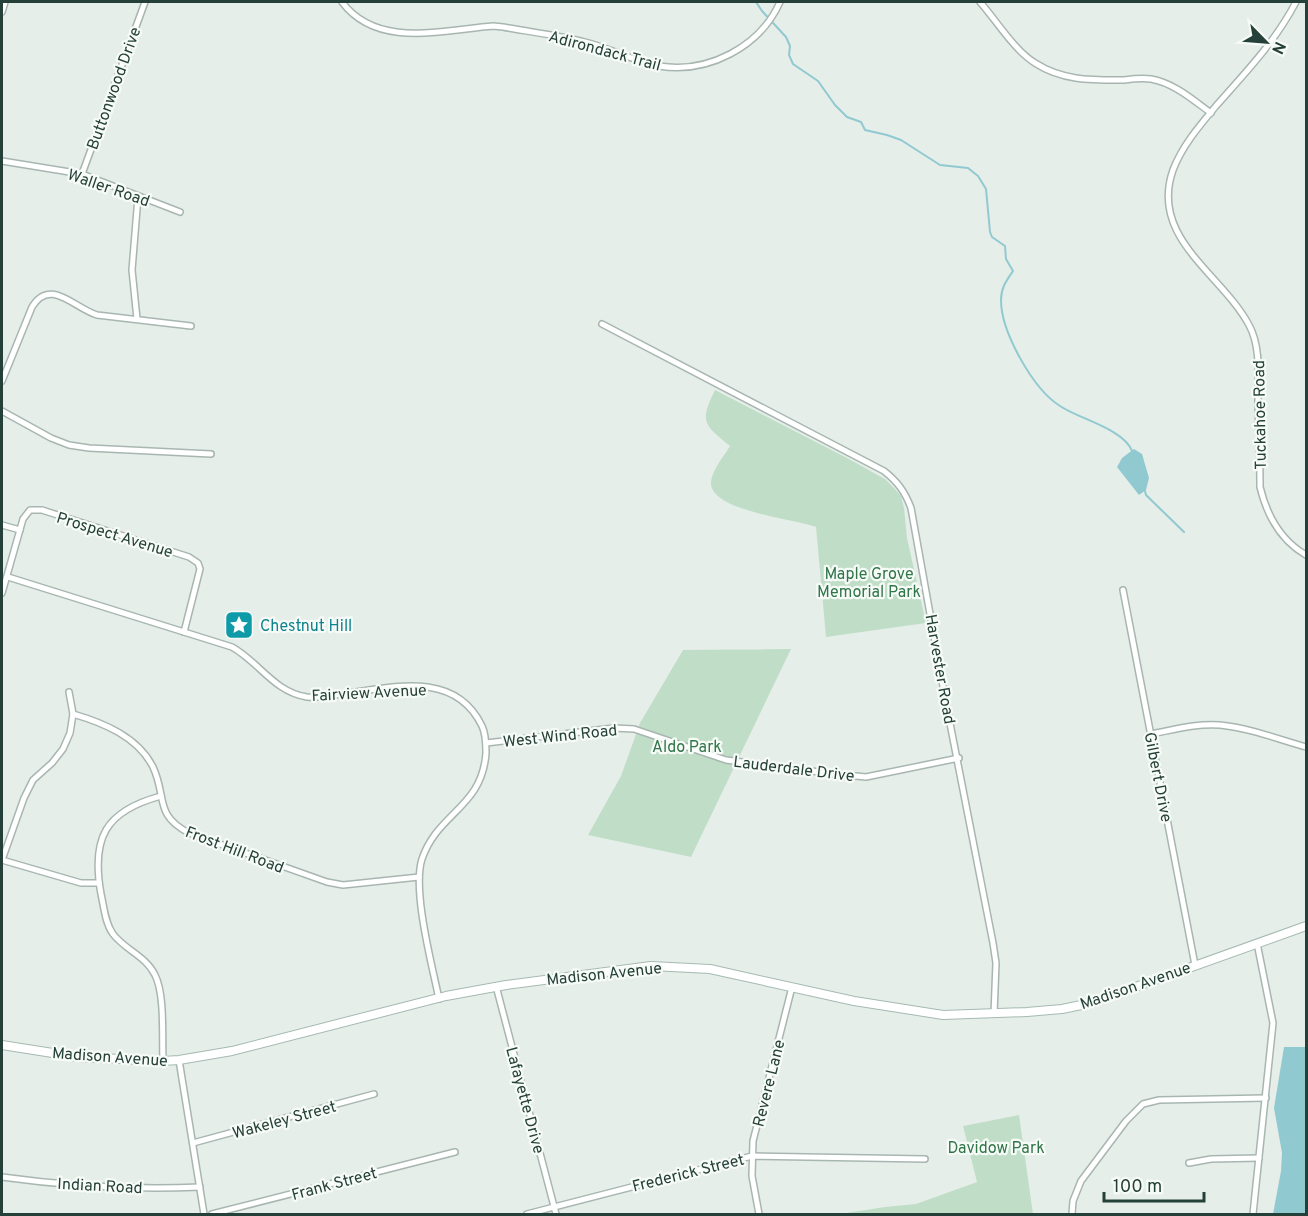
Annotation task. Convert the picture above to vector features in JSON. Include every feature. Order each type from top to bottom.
[{"type":"street","points":[[2,12],[5,2]]},
{"type":"street","name":"Buttonwood Drive","points":[[82,174],[145,2]]},
{"type":"street","name":"Adirondack Trail","points":[[342,2],[367,22],[397,33],[503,27],[585,42],[644,62],[674,67],[692,67],[734,53],[767,23],[780,2]]},
{"type":"street","points":[[980,2],[1025,56],[1045,69],[1086,81],[1150,79],[1164,83],[1211,113]]},
{"type":"street","name":"Tuckahoe Road","points":[[1296,2],[1282,28],[1183,148],[1169,186],[1170,210],[1177,232],[1186,248],[1250,326],[1257,348],[1260,487],[1264,507],[1281,534],[1295,549],[1306,555]]},
{"type":"street","name":"Waller Road","points":[[2,160],[82,174],[180,212]]},
{"type":"street","points":[[137,319],[132,270],[138,197]]},
{"type":"street","points":[[2,381],[32,307],[37,299],[47,293],[56,294],[91,313],[191,326]]},
{"type":"street","name":"Harvester Road","points":[[602,324],[873,466],[896,481],[904,491],[911,508],[993,943],[996,963],[994,1014]]},
{"type":"street","points":[[2,411],[51,438],[69,445],[210,454]]},
{"type":"street","name":"Prospect Avenue","points":[[20,530],[30,510],[42,510],[189,557],[198,563],[200,569],[184,632]]},
{"type":"street","points":[[2,525],[20,530],[2,593]]},
{"type":"street","name":"Fairview Avenue","points":[[8,577],[232,647],[244,653],[269,679],[293,693],[308,697],[326,696],[425,685],[453,694],[469,707],[483,728],[486,743],[482,776],[468,801],[438,830],[428,845],[421,862],[419,877],[419,897],[439,999]]},
{"type":"street","name":"Gilbert Drive","points":[[1123,590],[1195,965]]},
{"type":"street","points":[[69,692],[73,714],[70,733],[63,749],[52,763],[33,780],[24,798],[2,860],[81,883],[99,883]]},
{"type":"street","name":"Frost Hill Road","points":[[73,714],[112,729],[130,739],[144,753],[153,767],[168,818],[176,826],[189,833],[308,877],[343,885],[419,877]]},
{"type":"street","points":[[1151,734],[1192,726],[1219,725],[1306,747]]},
{"type":"street","name":"West Wind Road","points":[[486,743],[614,728],[634,729]]},
{"type":"street","name":"Lauderdale Drive","points":[[634,729],[726,760],[866,777],[958,758]]},
{"type":"street","points":[[161,796],[138,802],[124,810],[111,822],[104,834],[98,853],[99,883],[106,918],[113,934],[145,961],[155,974],[160,987],[163,1061]]},
{"type":"street","name":"Madison Avenue","points":[[2,1045],[78,1057],[179,1060],[232,1051],[496,986],[651,966],[711,969],[894,1008],[943,1015],[1062,1009],[1091,1003],[1306,926]]},
{"type":"street","points":[[1253,1215],[1273,1023],[1257,943]]},
{"type":"street","name":"Lafayette Drive","points":[[496,986],[556,1215]]},
{"type":"street","name":"Revere Lane","points":[[759,1215],[752,1176],[753,1141],[792,987]]},
{"type":"street","points":[[179,1060],[204,1215]]},
{"type":"street","name":"Wakeley Street","points":[[193,1143],[374,1094]]},
{"type":"street","points":[[1072,1215],[1073,1201],[1081,1181],[1126,1121],[1143,1104],[1159,1100],[1266,1098]]},
{"type":"street","name":"Frank Street","points":[[213,1215],[455,1152]]},
{"type":"street","name":"Frederick Street","points":[[527,1215],[752,1156],[926,1159]]},
{"type":"street","points":[[1189,1163],[1211,1158],[1259,1158]]},
{"type":"street","name":"Indian Road","points":[[2,1177],[38,1182],[167,1188],[200,1187]]},
{"type":"green space","name":"Maple Grove Memorial Park","points":[[715,390],[847,458],[885,479],[896,490],[901,496],[904,508],[907,538],[926,623],[826,637],[816,527],[738,507],[714,492],[712,477],[730,446],[714,433],[707,422],[707,409]]},
{"type":"green space","name":"Aldo Park","points":[[791,649],[691,857],[588,835],[621,776],[640,723],[683,650]]},
{"type":"green space","name":"Davidow Park","points":[[1019,1115],[1033,1214],[840,1214],[916,1204],[977,1182],[963,1126]]},
{"type":"water","points":[[1134,449],[1142,454],[1149,478],[1146,490],[1139,495],[1117,467],[1122,458]]},
{"type":"water","points":[[1284,1047],[1306,1047],[1306,1214],[1273,1214],[1282,1153],[1274,1108]]},
{"type":"waterway","points":[[756,2],[786,37],[793,64],[818,81],[835,105],[847,117],[861,122],[865,130],[901,140],[940,165],[968,168],[978,176],[986,189],[990,232],[992,237],[1005,246],[1006,259],[1013,271],[1003,288],[1002,313],[1020,359],[1039,387],[1050,398],[1068,411],[1111,431],[1127,443],[1132,451]]},
{"type":"waterway","points":[[1145,491],[1146,495],[1184,532]]},
{"type":"place","name":"Chestnut Hill","points":[[239,625]]}]
